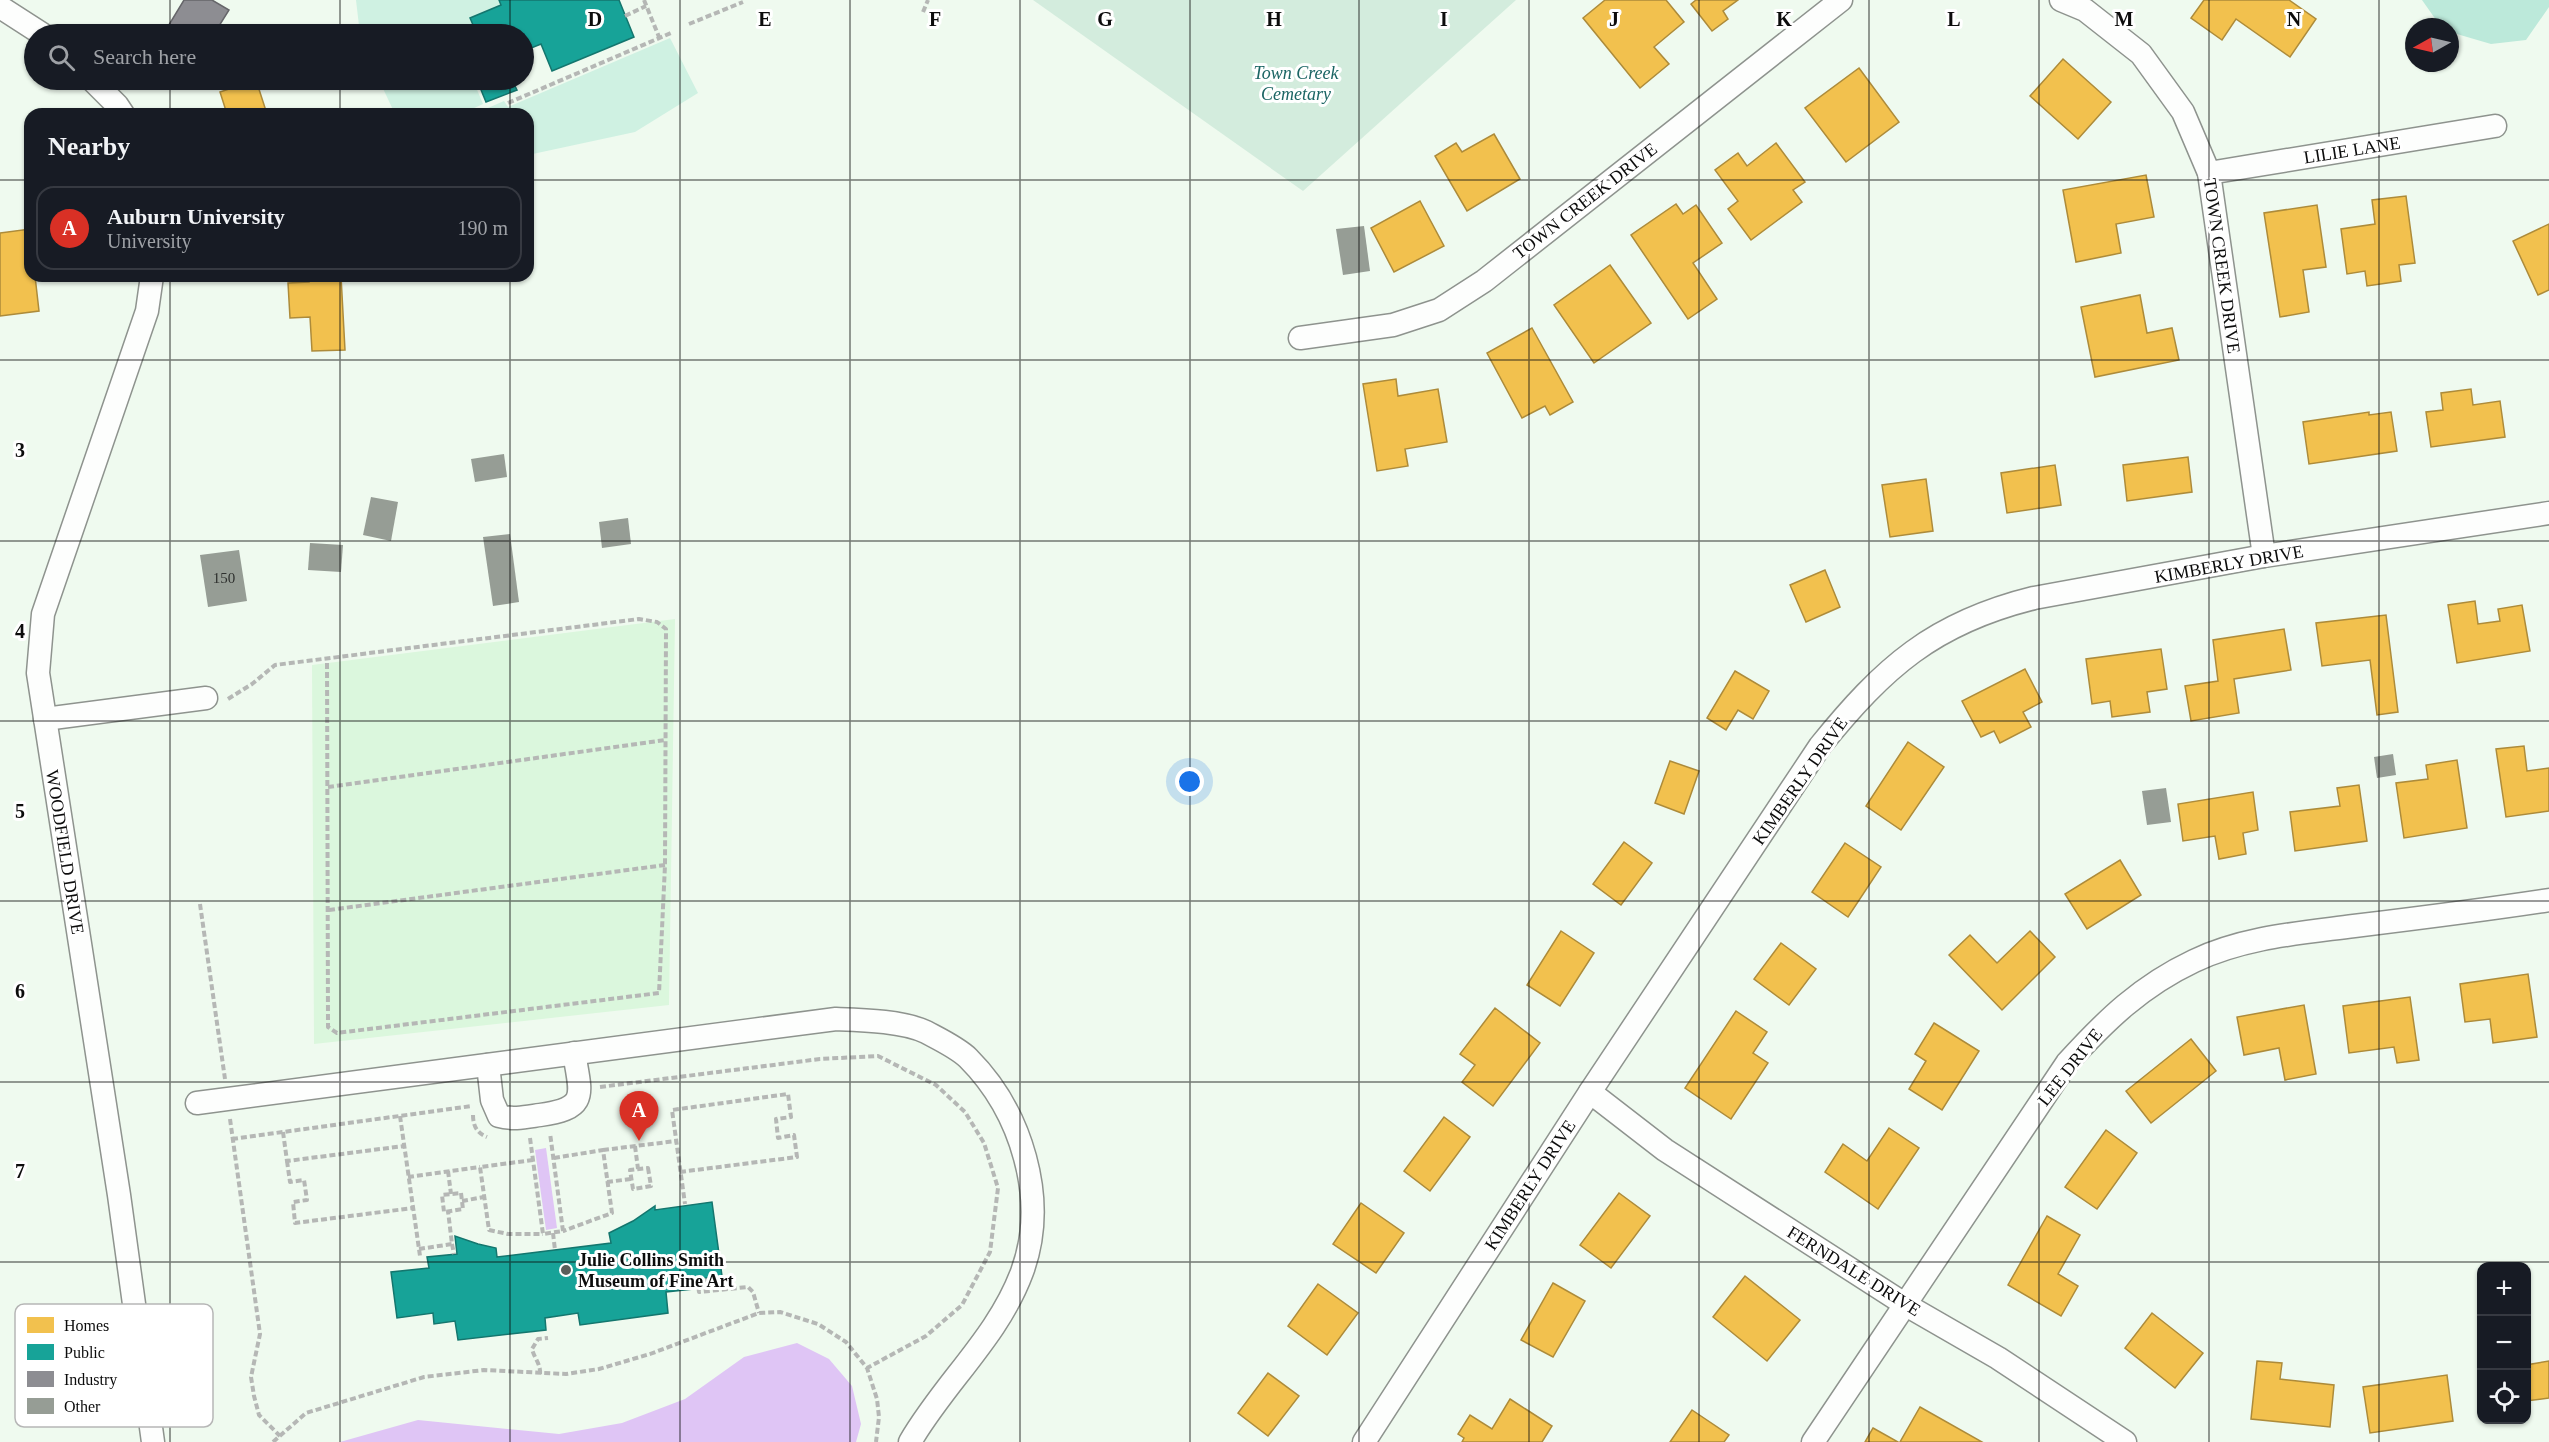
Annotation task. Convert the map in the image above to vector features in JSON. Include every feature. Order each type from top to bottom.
[{"type":"street","name":"TOWN CREEK DRIVE","points":[[1300,338],[1393,325],[1439,310],[1484,281],[1841,0]]},
{"type":"street","name":"TOWN CREEK DRIVE","points":[[2061,0],[2085,10],[2141,54],[2182,112],[2209,173],[2264,556]]},
{"type":"street","points":[[0,7],[26,24]]},
{"type":"street","points":[[102,90],[119,108]]},
{"type":"street","name":"LILIE LANE","points":[[2209,173],[2495,126]]},
{"type":"street","name":"WOODFIELD DRIVE","points":[[134,1304],[38,673],[43,614],[147,311],[151,282]]},
{"type":"street","name":"KIMBERLY DRIVE","points":[[1364,1442],[1590,1092],[1820,746],[1853,705],[1892,668],[1934,636],[1957,623],[2007,605],[2264,556],[2549,513]]},
{"type":"street","points":[[45,719],[206,698]]},
{"type":"street","name":"LEE DRIVE","points":[[1813,1442],[2067,1063],[2104,1022],[2147,988],[2195,960],[2246,942],[2549,900]]},
{"type":"street","points":[[197,1103],[836,1019],[875,1020],[923,1031],[967,1056],[990,1084],[1020,1135],[1029,1175],[1033,1227],[1023,1270],[1003,1314],[910,1442]]},
{"type":"street","points":[[488,1065],[492,1100],[499,1116],[510,1119],[566,1111],[575,1104],[579,1088],[574,1053]]},
{"type":"street","name":"FERNDALE DRIVE","points":[[1590,1092],[1665,1150],[1906,1305],[1998,1358],[2125,1442]]},
{"type":"street","name":"WOODFIELD DRIVE","points":[[151,1427],[153,1442]]},
{"type":"path","points":[[644,0],[659,37]]},
{"type":"path","points":[[923,12],[928,0]]},
{"type":"path","points":[[689,24],[743,2]]},
{"type":"path","points":[[625,16],[646,6]]},
{"type":"path","points":[[508,103],[671,33]]},
{"type":"path","points":[[206,698],[230,699],[275,665],[327,658],[639,619],[657,622],[666,629],[665,865],[659,993],[337,1033],[328,1027],[327,658]]},
{"type":"path","points":[[328,787],[664,740]]},
{"type":"path","points":[[328,910],[665,865]]},
{"type":"path","points":[[200,904],[260,1334],[251,1377],[259,1415],[280,1436]]},
{"type":"path","points":[[597,1088],[820,1059],[878,1056],[936,1085],[965,1112],[984,1143],[998,1188],[990,1252],[962,1305],[926,1336],[867,1368]]},
{"type":"path","points":[[680,1172],[797,1157],[794,1135],[778,1138],[776,1119],[791,1117],[788,1094],[672,1110],[680,1172],[685,1204]]},
{"type":"path","points":[[232,1139],[472,1106]]},
{"type":"path","points":[[400,1116],[420,1256]]},
{"type":"path","points":[[284,1132],[290,1182],[304,1180],[307,1200],[293,1202],[296,1223],[413,1208]]},
{"type":"path","points":[[550,1132],[564,1231]]},
{"type":"path","points":[[530,1136],[543,1234]]},
{"type":"path","points":[[554,1158],[676,1141]]},
{"type":"path","points":[[287,1161],[404,1146]]},
{"type":"path","points":[[635,1146],[638,1169]]},
{"type":"path","points":[[480,1167],[489,1230],[508,1234],[552,1233],[612,1214],[603,1150]]},
{"type":"path","points":[[408,1177],[533,1160]]},
{"type":"path","points":[[648,1168],[651,1186],[633,1189],[630,1170],[638,1169],[648,1168]]},
{"type":"path","points":[[448,1171],[451,1194]]},
{"type":"path","points":[[608,1182],[631,1179]]},
{"type":"path","points":[[461,1193],[462,1201],[463,1209],[444,1212],[442,1195],[461,1193]]},
{"type":"path","points":[[462,1201],[484,1197]]},
{"type":"path","points":[[448,1211],[454,1254]]},
{"type":"path","points":[[552,1233],[555,1250]]},
{"type":"path","points":[[419,1249],[453,1244]]},
{"type":"path","points":[[720,1289],[719,1279],[692,1284],[698,1286],[699,1292],[748,1287],[753,1292],[759,1313]]},
{"type":"path","points":[[273,1442],[306,1413],[424,1377],[484,1370],[566,1374],[650,1354],[759,1313],[780,1312],[818,1324],[846,1342],[867,1368],[877,1399],[879,1417],[876,1442]]},
{"type":"path","points":[[540,1374],[541,1368],[533,1356],[532,1348],[538,1339],[548,1338]]},
{"type":"green space","points":[[356,0],[499,0],[501,5],[470,18],[473,24],[359,24]]},
{"type":"green space","name":"Town Creek Cemetary","points":[[1033,0],[1516,0],[1303,191]]},
{"type":"green space","points":[[670,38],[698,93],[635,132],[534,154],[534,108],[488,108],[504,101],[508,107]]},
{"type":"green space","points":[[384,90],[477,90],[483,104],[474,108],[392,108]]},
{"type":"green space","points":[[675,619],[669,1005],[314,1044],[312,665]]},
{"type":"shaded area","points":[[2422,0],[2549,0],[2549,7],[2526,40],[2491,44],[2459,35],[2459,18],[2435,18]]},
{"type":"shaded area","points":[[546,1148],[557,1228],[546,1230],[535,1150]]},
{"type":"shaded area","points":[[797,1343],[829,1359],[852,1386],[861,1424],[856,1442],[340,1442],[418,1420],[559,1434],[622,1423],[685,1399],[744,1357]]},
{"type":"building: Homes","points":[[1605,0],[1666,0],[1684,22],[1654,47],[1669,64],[1640,88],[1583,18]]},
{"type":"building: Homes","points":[[1696,0],[1738,0],[1723,11],[1728,19],[1712,31],[1691,4]]},
{"type":"building: Homes","points":[[2204,0],[2289,0],[2316,19],[2290,57],[2236,19],[2222,40],[2191,18]]},
{"type":"building: Homes","points":[[2063,59],[2111,102],[2078,139],[2030,96]]},
{"type":"building: Homes","points":[[1859,68],[1899,122],[1846,162],[1805,108]]},
{"type":"building: Homes","points":[[259,90],[265,108],[225,108],[220,92]]},
{"type":"building: Homes","points":[[1494,134],[1520,179],[1467,211],[1435,156],[1456,143],[1462,152]]},
{"type":"building: Homes","points":[[1776,143],[1805,182],[1793,190],[1802,202],[1751,240],[1728,209],[1738,201],[1715,170],[1738,153],[1747,166]]},
{"type":"building: Homes","points":[[2146,175],[2154,217],[2116,224],[2121,253],[2076,262],[2063,190]]},
{"type":"building: Homes","points":[[2406,196],[2415,263],[2399,265],[2401,281],[2367,286],[2365,271],[2347,274],[2341,229],[2375,224],[2372,200]]},
{"type":"building: Homes","points":[[1420,201],[1444,246],[1394,272],[1371,228]]},
{"type":"building: Homes","points":[[1676,204],[1683,214],[1696,205],[1722,243],[1693,263],[1717,299],[1688,319],[1631,235]]},
{"type":"building: Homes","points":[[2317,205],[2326,267],[2303,270],[2309,312],[2280,317],[2264,213]]},
{"type":"building: Homes","points":[[2549,224],[2549,290],[2538,295],[2513,241]]},
{"type":"building: Homes","points":[[24,230],[24,282],[36,282],[39,311],[0,316],[0,233]]},
{"type":"building: Homes","points":[[1610,265],[1651,323],[1594,363],[1554,305]]},
{"type":"building: Homes","points":[[341,282],[345,350],[312,351],[310,317],[290,318],[288,283]]},
{"type":"building: Homes","points":[[2140,295],[2147,333],[2172,328],[2179,360],[2095,377],[2081,307]]},
{"type":"building: Homes","points":[[1532,328],[1573,402],[1550,415],[1545,406],[1522,418],[1487,353]]},
{"type":"building: Homes","points":[[1396,379],[1398,396],[1438,389],[1447,442],[1405,449],[1408,466],[1377,471],[1363,384]]},
{"type":"building: Homes","points":[[2471,389],[2473,405],[2500,401],[2505,437],[2431,447],[2426,412],[2443,410],[2441,393]]},
{"type":"building: Homes","points":[[2369,412],[2369,415],[2391,412],[2397,451],[2309,464],[2303,422]]},
{"type":"building: Homes","points":[[2188,457],[2192,492],[2127,501],[2123,465]]},
{"type":"building: Homes","points":[[2055,465],[2061,505],[2007,513],[2001,473]]},
{"type":"building: Homes","points":[[1926,479],[1933,531],[1890,537],[1882,485]]},
{"type":"building: Homes","points":[[1825,570],[1840,607],[1806,622],[1790,585]]},
{"type":"building: Homes","points":[[2475,601],[2478,624],[2500,621],[2498,609],[2522,605],[2530,651],[2457,663],[2448,605]]},
{"type":"building: Homes","points":[[2386,615],[2398,712],[2377,715],[2370,660],[2322,666],[2316,623]]},
{"type":"building: Homes","points":[[2284,629],[2291,670],[2234,679],[2239,713],[2191,721],[2185,686],[2218,681],[2213,640]]},
{"type":"building: Homes","points":[[2161,649],[2167,689],[2147,692],[2150,712],[2112,717],[2110,701],[2092,704],[2086,659]]},
{"type":"building: Homes","points":[[2025,669],[2042,702],[2023,712],[2031,727],[2000,743],[1994,731],[1981,737],[1962,701]]},
{"type":"building: Homes","points":[[1735,671],[1769,691],[1753,719],[1738,710],[1726,730],[1707,718]]},
{"type":"building: Homes","points":[[1908,742],[1944,767],[1901,830],[1866,806]]},
{"type":"building: Homes","points":[[2524,746],[2527,771],[2549,768],[2549,811],[2506,817],[2496,749]]},
{"type":"building: Homes","points":[[2457,760],[2467,828],[2404,838],[2396,783],[2428,779],[2426,765]]},
{"type":"building: Homes","points":[[1670,761],[1699,771],[1684,814],[1655,803]]},
{"type":"building: Homes","points":[[2359,785],[2367,841],[2295,851],[2290,812],[2340,806],[2337,788]]},
{"type":"building: Homes","points":[[2253,792],[2258,830],[2243,833],[2246,854],[2219,859],[2215,836],[2183,841],[2178,804]]},
{"type":"building: Homes","points":[[1624,842],[1652,863],[1621,905],[1593,884]]},
{"type":"building: Homes","points":[[1845,843],[1881,867],[1848,917],[1812,892]]},
{"type":"building: Homes","points":[[2120,860],[2141,895],[2087,929],[2065,894]]},
{"type":"building: Homes","points":[[1561,931],[1594,953],[1560,1006],[1527,985]]},
{"type":"building: Homes","points":[[2030,931],[2055,957],[2002,1010],[1949,955],[1970,935],[1997,963]]},
{"type":"building: Homes","points":[[1781,943],[1816,969],[1789,1005],[1754,979]]},
{"type":"building: Homes","points":[[2528,974],[2537,1037],[2493,1043],[2490,1019],[2465,1022],[2460,984]]},
{"type":"building: Homes","points":[[2410,997],[2419,1060],[2397,1063],[2394,1047],[2349,1053],[2343,1006]]},
{"type":"building: Homes","points":[[2304,1005],[2316,1074],[2285,1080],[2279,1048],[2244,1055],[2237,1017]]},
{"type":"building: Homes","points":[[1495,1008],[1540,1043],[1493,1106],[1462,1082],[1475,1065],[1460,1054]]},
{"type":"building: Homes","points":[[1736,1011],[1767,1032],[1753,1053],[1768,1063],[1731,1119],[1685,1088]]},
{"type":"building: Homes","points":[[1934,1023],[1979,1051],[1942,1110],[1909,1089],[1926,1061],[1915,1054]]},
{"type":"building: Homes","points":[[2191,1039],[2216,1071],[2151,1123],[2126,1091]]},
{"type":"building: Homes","points":[[1444,1117],[1470,1137],[1430,1191],[1404,1171]]},
{"type":"building: Homes","points":[[1889,1128],[1919,1148],[1878,1209],[1825,1172],[1843,1144],[1867,1161]]},
{"type":"building: Homes","points":[[2106,1130],[2137,1153],[2097,1209],[2065,1187]]},
{"type":"building: Homes","points":[[1619,1193],[1650,1216],[1611,1268],[1580,1245]]},
{"type":"building: Homes","points":[[1361,1203],[1404,1233],[1376,1273],[1333,1244]]},
{"type":"building: Homes","points":[[2047,1216],[2080,1235],[2058,1274],[2078,1286],[2061,1316],[2008,1285]]},
{"type":"building: Homes","points":[[1745,1276],[1800,1320],[1767,1361],[1713,1317]]},
{"type":"building: Homes","points":[[1553,1283],[1585,1301],[1553,1357],[1521,1340]]},
{"type":"building: Homes","points":[[1318,1284],[1358,1313],[1327,1355],[1288,1326]]},
{"type":"building: Homes","points":[[2152,1313],[2203,1353],[2175,1388],[2125,1348]]},
{"type":"building: Homes","points":[[2257,1361],[2282,1363],[2280,1379],[2334,1385],[2330,1427],[2251,1419]]},
{"type":"building: Homes","points":[[2549,1361],[2549,1398],[2531,1400],[2531,1364]]},
{"type":"building: Homes","points":[[1268,1373],[1299,1396],[1268,1436],[1238,1413]]},
{"type":"building: Homes","points":[[2447,1375],[2453,1421],[2370,1433],[2363,1387]]},
{"type":"building: Homes","points":[[1510,1399],[1552,1426],[1542,1442],[1462,1442],[1464,1438],[1458,1434],[1470,1415],[1492,1429]]},
{"type":"building: Homes","points":[[1920,1407],[1982,1442],[1900,1442]]},
{"type":"building: Homes","points":[[1692,1410],[1729,1435],[1724,1442],[1670,1442]]},
{"type":"building: Homes","points":[[1873,1428],[1898,1442],[1865,1442]]},
{"type":"building: Public","points":[[499,0],[619,0],[634,37],[552,71],[541,44],[534,47],[534,24],[473,24],[470,18],[501,5]]},
{"type":"building: Public","points":[[481,90],[517,90],[486,102]]},
{"type":"building: Public","name":"Julie Collins Smith Museum of Fine Art","points":[[712,1202],[722,1276],[692,1280],[693,1289],[666,1292],[668,1313],[580,1325],[578,1313],[545,1318],[546,1330],[458,1340],[455,1321],[434,1324],[433,1313],[397,1318],[391,1272],[429,1268],[427,1257],[457,1254],[455,1236],[496,1248],[497,1257],[611,1243],[609,1233],[655,1206],[655,1210]]},
{"type":"building: Industry","points":[[184,0],[212,0],[229,10],[220,24],[169,24]]},
{"type":"building: Other","points":[[1364,226],[1370,271],[1343,275],[1336,229]]},
{"type":"building: Other","points":[[504,454],[507,477],[475,482],[471,459]]},
{"type":"building: Other","points":[[371,497],[398,502],[391,541],[363,535]]},
{"type":"building: Other","points":[[628,518],[631,544],[602,548],[599,522]]},
{"type":"building: Other","points":[[510,534],[519,602],[493,606],[483,537]]},
{"type":"building: Other","points":[[310,543],[343,545],[341,572],[308,570]]},
{"type":"building: Other","points":[[239,550],[247,601],[208,607],[200,555]]},
{"type":"building: Other","points":[[2393,754],[2396,775],[2377,778],[2374,757]]},
{"type":"building: Other","points":[[2166,788],[2171,822],[2147,825],[2142,791]]},
{"type":"place","name":"Auburn University","points":[[639,1141]]},
{"type":"place","name":"Julie Collins Smith Museum of Fine Art","points":[[566,1270]]}]
